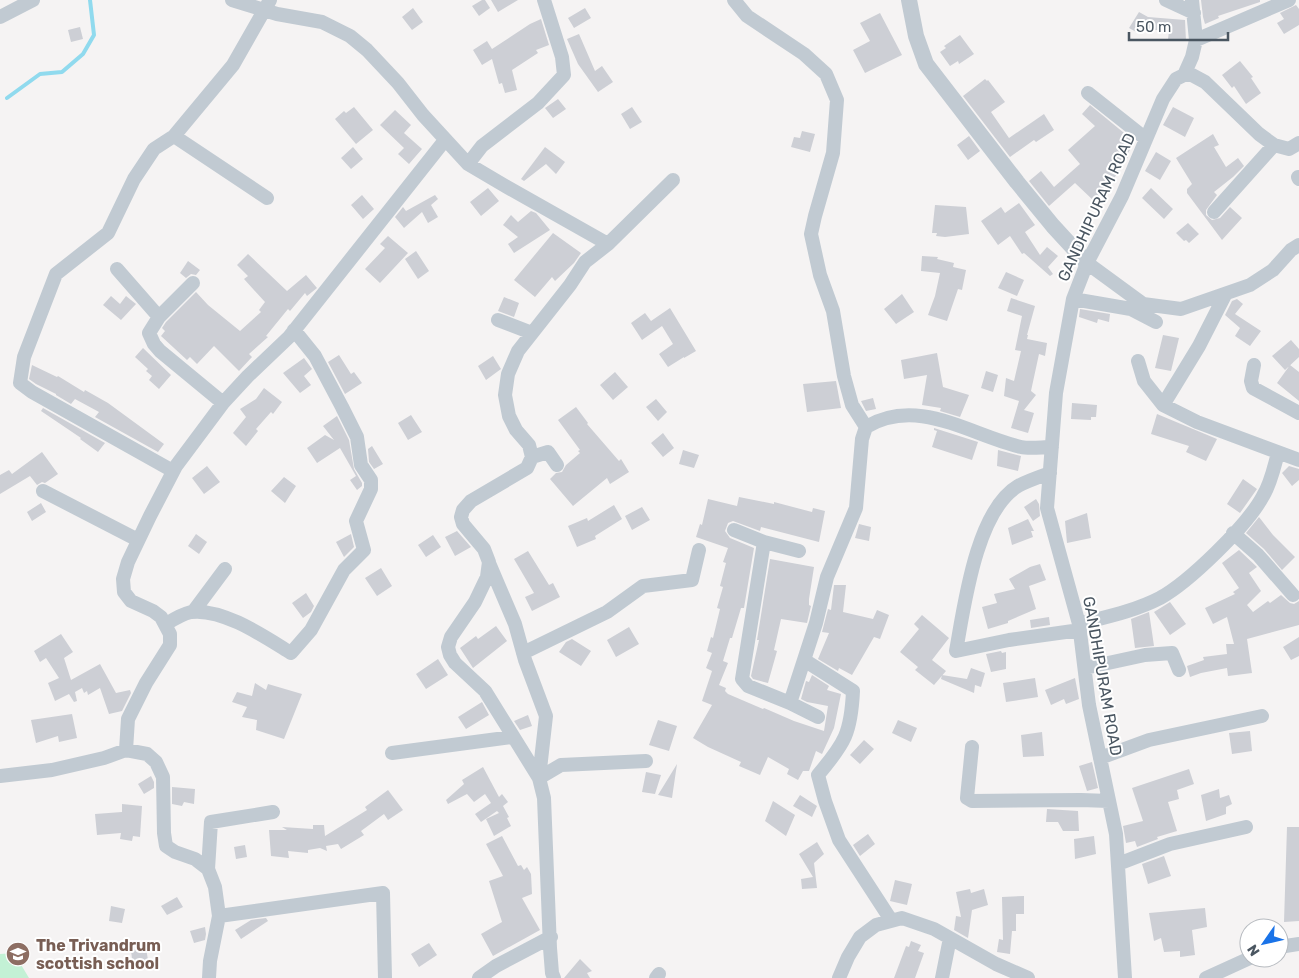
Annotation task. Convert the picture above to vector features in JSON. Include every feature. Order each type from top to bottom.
[{"type":"street","points":[[0,17],[34,0]]},
{"type":"street","points":[[232,0],[267,5],[277,14],[322,22],[350,36],[367,50],[398,83],[423,115],[468,164],[506,188],[608,244]]},
{"type":"street","points":[[468,164],[482,146],[538,103],[564,75],[562,57],[544,0]]},
{"type":"street","points":[[734,0],[747,16],[804,54],[826,74],[837,100],[833,153],[814,216],[811,234],[820,275],[833,312],[844,376],[852,405],[866,427]]},
{"type":"street","points":[[909,0],[916,36],[926,64],[1023,189],[1086,263],[1143,304],[1181,310],[1250,285],[1273,270],[1291,250],[1299,245]]},
{"type":"street","points":[[1166,0],[1193,7],[1196,40],[1192,57],[1184,75],[1192,75],[1205,82],[1259,134],[1274,145],[1289,150],[1299,143]]},
{"type":"street","points":[[1196,40],[1289,0]]},
{"type":"street","points":[[173,472],[32,392],[20,383],[20,373],[32,331],[56,274],[108,233],[134,179],[154,149],[174,136],[233,65],[267,5]]},
{"type":"street","name":"GANDHIPURAM ROAD","points":[[1125,978],[1116,834],[1089,705],[1080,627],[1047,508],[1056,393],[1073,300],[1086,263],[1122,196],[1167,91],[1176,79],[1184,75]]},
{"type":"street","points":[[1088,94],[1146,139]]},
{"type":"street","points":[[174,136],[267,198]]},
{"type":"street","points":[[126,750],[128,719],[146,683],[170,644],[170,634],[162,617],[131,601],[124,592],[123,580],[128,562],[138,540],[173,472],[223,403],[294,330],[445,140]]},
{"type":"street","points":[[1214,212],[1274,145]]},
{"type":"street","points":[[539,778],[546,716],[523,653],[516,624],[484,549],[463,524],[460,517],[471,501],[527,468],[532,456],[529,445],[516,430],[509,416],[505,394],[508,374],[518,351],[585,262],[608,244],[674,180]]},
{"type":"street","points":[[117,269],[158,317]]},
{"type":"street","points":[[193,283],[158,317],[149,333],[154,344],[175,364],[223,403]]},
{"type":"street","points":[[1163,405],[1199,346],[1225,294]]},
{"type":"street","points":[[1073,300],[1131,309],[1156,322]]},
{"type":"street","points":[[498,320],[532,333]]},
{"type":"street","points":[[166,624],[182,614],[193,612],[227,618],[249,628],[291,653],[311,630],[344,570],[364,550],[356,521],[371,489],[371,480],[361,465],[357,437],[315,356],[294,330]]},
{"type":"street","points":[[1138,361],[1144,381],[1163,405],[1197,422],[1299,460]]},
{"type":"street","points":[[1254,365],[1251,381],[1254,388],[1299,413]]},
{"type":"street","points":[[790,703],[816,623],[827,577],[856,508],[862,438],[866,427],[890,416],[923,416],[951,422],[1023,447],[1052,447]]},
{"type":"street","points":[[532,456],[548,452],[557,464]]},
{"type":"street","points":[[1050,473],[1018,486],[1008,494],[991,517],[977,552],[969,580],[956,651],[1080,627],[1124,613],[1160,598],[1207,560],[1250,515],[1264,496],[1278,452]]},
{"type":"street","points":[[43,491],[138,540]]},
{"type":"street","points":[[734,530],[764,542],[799,551]]},
{"type":"street","points":[[1233,533],[1258,555],[1293,595]]},
{"type":"street","points":[[764,542],[742,679],[748,686],[818,717]]},
{"type":"street","points":[[523,653],[607,612],[643,586],[692,580],[699,550]]},
{"type":"street","points":[[489,562],[487,577],[475,602],[451,637],[448,647],[450,656],[455,664],[485,691],[539,778],[544,798],[552,973],[554,978]]},
{"type":"street","points":[[193,612],[225,569]]},
{"type":"street","points":[[1085,668],[1145,655],[1172,654],[1179,670]]},
{"type":"street","points":[[804,660],[853,691],[852,715],[845,739],[836,754],[818,775],[825,801],[840,840],[891,920]]},
{"type":"street","points":[[1100,758],[1149,740],[1262,716]]},
{"type":"street","points":[[392,753],[512,736]]},
{"type":"street","points":[[972,747],[967,798],[972,801],[1109,801]]},
{"type":"street","points":[[0,776],[52,770],[104,758],[126,750],[147,754],[156,762],[163,777],[166,846],[175,852],[195,859],[208,869]]},
{"type":"street","points":[[539,778],[561,765],[646,761]]},
{"type":"street","points":[[209,978],[210,961],[219,916],[215,887],[208,869],[211,822],[273,812]]},
{"type":"street","points":[[1118,864],[1170,844],[1246,827]]},
{"type":"street","points":[[219,916],[383,893],[386,978]]},
{"type":"street","points":[[838,978],[860,937],[876,925],[902,918],[934,929],[996,964],[1028,978]]},
{"type":"street","points":[[479,978],[496,966],[551,937]]},
{"type":"street","points":[[942,978],[950,938]]},
{"type":"street","points":[[1206,978],[1239,963]]},
{"type":"green space","points":[[14,953],[29,978],[0,978],[0,954]]},
{"type":"building","points":[[485,0],[490,8],[479,16],[472,6]]},
{"type":"building","points":[[491,0],[518,0],[498,12]]},
{"type":"building","points":[[1201,0],[1260,0],[1260,2],[1218,16],[1219,18],[1205,24]]},
{"type":"building","points":[[1296,5],[1299,9],[1299,25],[1284,34],[1277,23],[1284,19],[1280,13]]},
{"type":"building","points":[[413,8],[423,22],[412,30],[402,17]]},
{"type":"building","points":[[585,8],[591,18],[574,28],[568,18]]},
{"type":"building","points":[[1139,12],[1148,17],[1185,20],[1186,41],[1168,39],[1169,31],[1143,29],[1140,34],[1129,28]]},
{"type":"building","points":[[880,13],[902,55],[865,73],[853,50],[870,41],[860,23]]},
{"type":"building","points":[[541,19],[549,45],[536,50],[538,53],[512,70],[517,90],[505,93],[502,83],[499,84],[492,59],[482,65],[473,50],[487,41],[492,49]]},
{"type":"building","points":[[80,27],[83,39],[71,42],[68,30]]},
{"type":"building","points":[[579,34],[595,71],[602,66],[613,82],[598,92],[578,64],[567,39]]},
{"type":"building","points":[[960,35],[974,54],[959,64],[958,61],[950,66],[940,52],[946,48],[944,46]]},
{"type":"building","points":[[1240,61],[1253,77],[1251,78],[1261,93],[1246,104],[1234,86],[1232,88],[1222,75]]},
{"type":"building","points":[[985,79],[988,80],[1005,102],[991,112],[1009,138],[1044,114],[1054,130],[1036,142],[1034,140],[1010,157],[963,96]]},
{"type":"building","points":[[558,99],[566,109],[553,118],[545,108]]},
{"type":"building","points":[[1090,105],[1135,142],[1126,156],[1128,157],[1111,183],[1094,201],[1075,183],[1049,206],[1029,181],[1041,171],[1054,187],[1080,164],[1068,150],[1095,126],[1082,114]]},
{"type":"building","points":[[354,107],[373,130],[356,144],[335,119],[344,111],[346,113]]},
{"type":"building","points":[[632,107],[642,122],[630,129],[621,114]]},
{"type":"building","points":[[1173,107],[1194,118],[1185,137],[1163,125]]},
{"type":"building","points":[[395,110],[411,125],[404,133],[422,149],[409,164],[398,154],[404,148],[380,125]]},
{"type":"building","points":[[802,131],[815,134],[810,152],[791,147],[794,137],[800,138]]},
{"type":"building","points":[[1213,134],[1219,145],[1214,147],[1226,167],[1238,158],[1244,166],[1214,192],[1217,195],[1206,210],[1206,215],[1212,220],[1220,218],[1230,207],[1242,218],[1222,240],[1187,193],[1187,189],[1192,184],[1176,158]]},
{"type":"building","points":[[969,136],[980,151],[968,160],[957,145]]},
{"type":"building","points":[[353,147],[363,159],[351,169],[341,158]]},
{"type":"building","points":[[545,147],[565,162],[556,174],[546,164],[524,181],[521,179]]},
{"type":"building","points":[[1156,152],[1171,161],[1160,180],[1145,171]]},
{"type":"building","points":[[488,188],[499,201],[481,216],[470,202]]},
{"type":"building","points":[[1151,188],[1173,209],[1164,219],[1142,198]]},
{"type":"building","points":[[362,195],[374,209],[363,219],[351,205]]},
{"type":"building","points":[[435,195],[438,199],[431,205],[438,217],[428,223],[422,212],[404,228],[395,217],[403,207],[406,211]]},
{"type":"building","points":[[1019,203],[1035,225],[1025,232],[1040,255],[1047,247],[1058,256],[1048,267],[1053,274],[1050,276],[1024,253],[1022,254],[1010,236],[998,245],[981,221],[1001,207],[1005,213]]},
{"type":"building","points":[[935,205],[966,207],[969,234],[945,237],[936,236],[937,233],[932,233]]},
{"type":"building","points":[[531,211],[536,213],[550,230],[514,253],[508,244],[518,237],[503,225],[511,215],[518,222]]},
{"type":"building","points":[[1188,223],[1199,234],[1189,243],[1176,233]]},
{"type":"building","points":[[553,233],[581,253],[574,263],[555,281],[552,277],[535,297],[514,280]]},
{"type":"building","points":[[388,236],[408,253],[380,283],[365,269],[385,248],[380,244]]},
{"type":"building","points":[[416,251],[429,271],[418,279],[405,259]]},
{"type":"building","points":[[248,254],[287,291],[306,275],[317,288],[307,296],[305,293],[290,311],[288,309],[266,336],[268,337],[249,354],[252,357],[239,371],[214,346],[197,364],[190,357],[187,360],[161,336],[165,331],[162,328],[196,292],[208,305],[240,331],[261,312],[259,310],[265,302],[244,279],[248,276],[237,265]]},
{"type":"building","points":[[922,256],[938,257],[937,259],[954,263],[953,267],[966,270],[962,290],[958,289],[947,321],[928,315],[935,296],[940,273],[921,271]]},
{"type":"building","points":[[188,261],[200,270],[196,275],[191,274],[186,278],[180,273]]},
{"type":"building","points":[[1006,272],[1024,280],[1017,296],[998,288]]},
{"type":"building","points":[[902,294],[914,312],[896,324],[884,309]]},
{"type":"building","points":[[111,296],[120,304],[126,296],[136,304],[121,320],[103,305]]},
{"type":"building","points":[[504,297],[519,303],[514,317],[498,311]]},
{"type":"building","points":[[1011,298],[1035,306],[1027,339],[1047,343],[1045,356],[1039,354],[1031,391],[1036,395],[1024,410],[1034,413],[1028,433],[1011,428],[1019,401],[1004,396],[1006,378],[1014,381],[1021,351],[1015,350],[1022,316],[1007,311]]},
{"type":"building","points":[[1237,299],[1243,304],[1235,314],[1261,331],[1250,346],[1235,336],[1240,328],[1225,315],[1232,301]]},
{"type":"building","points":[[670,308],[696,351],[668,367],[659,354],[673,344],[662,326],[642,340],[631,323],[645,313],[651,321]]},
{"type":"building","points":[[1080,309],[1110,314],[1109,322],[1098,319],[1097,323],[1079,317]]},
{"type":"building","points":[[1163,335],[1179,338],[1171,371],[1155,368]]},
{"type":"building","points":[[1291,340],[1299,349],[1299,357],[1285,370],[1272,356]]},
{"type":"building","points":[[143,348],[171,375],[159,389],[149,380],[152,376],[146,371],[148,369],[135,357]]},
{"type":"building","points":[[937,353],[943,387],[969,395],[960,417],[940,411],[941,408],[922,405],[927,375],[904,379],[901,360]]},
{"type":"building","points":[[339,355],[351,374],[354,372],[362,383],[345,394],[328,362]]},
{"type":"building","points":[[493,356],[501,369],[486,380],[478,366]]},
{"type":"building","points":[[304,358],[312,369],[304,376],[311,385],[300,393],[283,373]]},
{"type":"building","points":[[32,365],[58,376],[84,392],[85,390],[108,403],[164,444],[158,452],[95,417],[99,412],[75,399],[71,404],[36,384],[29,379]]},
{"type":"building","points":[[1290,365],[1299,372],[1299,401],[1277,383]]},
{"type":"building","points":[[986,371],[998,375],[993,392],[981,388]]},
{"type":"building","points":[[615,372],[628,387],[613,400],[600,385]]},
{"type":"building","points":[[836,381],[841,408],[807,412],[803,384]]},
{"type":"building","points":[[264,388],[282,402],[273,414],[271,412],[256,429],[258,431],[246,446],[233,433],[246,417],[240,409],[256,399]]},
{"type":"building","points":[[873,398],[876,409],[866,411],[861,401]]},
{"type":"building","points":[[656,399],[667,412],[658,421],[646,407]]},
{"type":"building","points":[[1072,403],[1097,405],[1096,417],[1091,417],[1091,420],[1071,419]]},
{"type":"building","points":[[576,407],[587,424],[619,461],[621,459],[629,472],[610,484],[607,478],[573,506],[550,479],[556,473],[562,472],[566,465],[580,453],[578,451],[580,450],[558,420]]},
{"type":"building","points":[[43,408],[105,443],[98,452],[41,411]]},
{"type":"building","points":[[1157,414],[1217,439],[1206,461],[1186,452],[1189,446],[1151,434]]},
{"type":"building","points":[[411,415],[422,432],[408,440],[398,423]]},
{"type":"building","points":[[337,416],[349,440],[354,469],[362,483],[362,486],[357,490],[350,480],[356,476],[340,448],[317,463],[307,448],[325,435],[334,440],[323,426]]},
{"type":"building","points":[[934,428],[978,442],[972,460],[932,447],[937,431]]},
{"type":"building","points":[[663,433],[674,448],[663,457],[651,443]]},
{"type":"building","points":[[372,446],[383,464],[374,469],[369,462],[368,449]]},
{"type":"building","points":[[683,450],[699,455],[694,468],[679,464]]},
{"type":"building","points":[[998,450],[1021,456],[1018,471],[997,466]]},
{"type":"building","points":[[42,452],[58,474],[45,483],[42,482],[37,485],[30,476],[0,494],[0,475],[9,470],[12,474]]},
{"type":"building","points":[[207,466],[220,482],[204,494],[192,478]]},
{"type":"building","points":[[1289,466],[1299,469],[1299,480],[1292,486],[1282,473]]},
{"type":"building","points":[[284,477],[296,486],[285,503],[271,491]]},
{"type":"building","points":[[1243,479],[1257,489],[1240,513],[1227,504]]},
{"type":"building","points":[[739,497],[774,504],[774,502],[812,512],[813,508],[825,511],[819,542],[761,527],[760,531],[733,521],[728,523],[725,531],[730,538],[754,548],[744,608],[741,608],[732,638],[730,638],[723,661],[728,663],[719,685],[726,688],[725,691],[728,694],[824,731],[828,706],[801,699],[806,681],[809,682],[812,675],[829,686],[827,690],[841,694],[834,728],[822,754],[816,751],[809,771],[803,771],[798,780],[787,774],[789,769],[768,757],[760,775],[739,766],[741,762],[693,738],[712,705],[702,701],[712,671],[706,668],[712,653],[707,651],[711,637],[713,638],[720,609],[717,608],[723,587],[720,586],[726,563],[723,562],[728,548],[696,537],[700,524],[702,525],[708,499],[737,506]]},
{"type":"building","points":[[1036,499],[1039,504],[1040,516],[1033,521],[1024,507]]},
{"type":"building","points":[[41,503],[46,512],[32,521],[27,512]]},
{"type":"building","points":[[614,505],[622,519],[595,536],[596,539],[577,547],[568,526],[587,518],[588,521]]},
{"type":"building","points":[[642,507],[650,520],[632,530],[625,516]]},
{"type":"building","points":[[1087,513],[1091,538],[1067,543],[1065,521]]},
{"type":"building","points":[[1259,517],[1273,535],[1295,557],[1282,570],[1264,549],[1246,533]]},
{"type":"building","points":[[1028,519],[1034,531],[1031,531],[1033,537],[1012,545],[1008,528]]},
{"type":"building","points":[[859,524],[871,527],[869,541],[855,538]]},
{"type":"building","points":[[457,531],[471,547],[455,556],[445,537]]},
{"type":"building","points":[[196,534],[207,542],[199,554],[188,546]]},
{"type":"building","points":[[351,534],[354,547],[344,557],[336,542]]},
{"type":"building","points":[[433,535],[441,547],[426,557],[418,545]]},
{"type":"building","points":[[1239,550],[1257,567],[1249,573],[1261,591],[1247,605],[1253,612],[1268,601],[1270,603],[1281,595],[1290,603],[1294,604],[1299,601],[1299,625],[1247,639],[1252,673],[1228,676],[1227,668],[1190,677],[1187,666],[1204,660],[1203,657],[1227,654],[1226,644],[1234,644],[1227,617],[1213,624],[1205,608],[1235,594],[1233,592],[1239,588],[1222,563]]},
{"type":"building","points":[[528,551],[549,585],[553,583],[560,597],[532,611],[525,597],[534,593],[514,559]]},
{"type":"building","points":[[770,559],[814,567],[809,599],[809,605],[811,606],[807,623],[781,619],[774,650],[777,651],[768,683],[753,679],[751,676],[759,640],[757,640]]},
{"type":"building","points":[[1040,564],[1046,580],[1029,586],[1036,609],[1008,621],[1008,623],[988,629],[982,607],[997,603],[994,594],[1015,589],[1009,579],[1030,567]]},
{"type":"building","points":[[381,568],[392,586],[377,596],[365,578]]},
{"type":"building","points":[[834,585],[846,585],[843,612],[873,619],[877,610],[889,615],[880,639],[874,637],[852,675],[839,668],[838,671],[818,659],[829,633],[822,632],[828,609],[831,610]]},
{"type":"building","points":[[306,593],[314,606],[311,612],[303,618],[292,603]]},
{"type":"building","points":[[1170,602],[1186,624],[1170,635],[1154,612]]},
{"type":"building","points":[[1149,612],[1154,646],[1135,648],[1131,619]]},
{"type":"building","points":[[922,615],[949,638],[932,660],[946,671],[934,685],[915,670],[918,667],[900,652],[919,629],[914,624]]},
{"type":"building","points":[[1049,617],[1050,625],[1031,628],[1030,620]]},
{"type":"building","points":[[496,626],[507,641],[473,668],[460,648],[476,636],[478,639]]},
{"type":"building","points":[[629,627],[639,644],[616,657],[607,640]]},
{"type":"building","points":[[61,634],[73,652],[64,658],[71,680],[100,664],[116,693],[130,690],[131,693],[122,711],[109,714],[100,688],[88,695],[87,691],[84,693],[82,688],[75,692],[77,701],[74,702],[69,694],[55,701],[48,683],[59,678],[46,658],[40,662],[34,651]]},
{"type":"building","points":[[1299,637],[1299,656],[1291,660],[1283,647]]},
{"type":"building","points":[[572,639],[591,651],[581,666],[559,652],[566,642]]},
{"type":"building","points":[[1001,651],[1002,653],[1006,652],[1006,669],[991,672],[986,654]]},
{"type":"building","points":[[438,659],[448,675],[426,689],[416,674]]},
{"type":"building","points":[[971,668],[985,673],[981,687],[975,685],[974,693],[941,679],[942,675],[967,679]]},
{"type":"building","points":[[1035,678],[1038,697],[1006,702],[1003,683]]},
{"type":"building","points":[[1075,678],[1079,699],[1066,704],[1064,699],[1051,705],[1045,690]]},
{"type":"building","points":[[255,683],[266,690],[268,684],[302,694],[284,739],[256,730],[257,720],[242,717],[247,707],[232,702],[237,692],[252,696]]},
{"type":"building","points":[[482,702],[489,715],[466,729],[458,717]]},
{"type":"building","points":[[72,714],[77,738],[59,742],[58,736],[36,743],[31,720]]},
{"type":"building","points":[[528,715],[532,726],[520,730],[514,721]]},
{"type":"building","points":[[658,720],[677,726],[669,751],[649,745]]},
{"type":"building","points":[[898,720],[917,728],[911,742],[892,733]]},
{"type":"building","points":[[1250,731],[1252,751],[1232,754],[1229,733]]},
{"type":"building","points":[[1042,732],[1044,756],[1023,757],[1021,735]]},
{"type":"building","points":[[864,740],[874,749],[860,764],[850,755]]},
{"type":"building","points":[[1092,762],[1098,788],[1087,791],[1079,766]]},
{"type":"building","points":[[677,764],[672,798],[658,795]]},
{"type":"building","points":[[483,767],[499,797],[502,794],[508,802],[503,806],[511,826],[494,836],[486,819],[499,813],[497,811],[481,822],[475,814],[491,803],[485,794],[474,802],[467,794],[448,804],[446,800],[464,784],[462,780]]},
{"type":"building","points":[[1189,769],[1194,784],[1177,790],[1179,799],[1168,802],[1177,831],[1157,837],[1158,839],[1137,847],[1135,841],[1126,843],[1123,826],[1143,821],[1132,788]]},
{"type":"building","points":[[646,772],[661,775],[655,794],[642,792]]},
{"type":"building","points":[[151,776],[154,788],[144,794],[138,784]]},
{"type":"building","points":[[172,787],[195,789],[194,804],[184,802],[182,806],[172,804]]},
{"type":"building","points":[[1219,789],[1220,798],[1229,795],[1232,804],[1226,807],[1226,814],[1206,821],[1201,795]]},
{"type":"building","points":[[388,790],[403,810],[388,820],[384,814],[361,831],[364,835],[341,849],[338,844],[326,846],[327,851],[320,848],[308,850],[308,853],[288,851],[289,858],[271,856],[269,830],[287,830],[282,827],[313,829],[313,825],[324,825],[325,836],[367,810],[365,807]]},
{"type":"building","points":[[800,795],[817,806],[812,817],[793,806]]},
{"type":"building","points":[[773,801],[795,815],[786,836],[765,821]]},
{"type":"building","points":[[122,804],[142,806],[140,837],[133,836],[132,841],[120,839],[121,833],[97,835],[95,814],[122,812]]},
{"type":"building","points":[[1047,809],[1078,811],[1079,831],[1063,831],[1058,822],[1046,822]]},
{"type":"building","points":[[1287,827],[1299,827],[1299,921],[1289,922],[1289,918],[1284,918]]},
{"type":"building","points":[[868,834],[875,844],[860,856],[853,845]]},
{"type":"building","points":[[502,836],[518,866],[521,865],[524,870],[527,867],[531,874],[532,894],[522,898],[540,930],[493,956],[481,934],[502,922],[489,881],[503,876],[486,844]]},
{"type":"building","points":[[1094,836],[1096,854],[1075,859],[1074,839]]},
{"type":"building","points":[[817,842],[824,854],[814,863],[817,888],[802,889],[801,879],[813,877],[799,854]]},
{"type":"building","points":[[245,845],[247,857],[236,859],[234,847]]},
{"type":"building","points":[[1164,856],[1171,876],[1148,884],[1142,864]]},
{"type":"building","points":[[895,880],[912,884],[907,905],[890,901]]},
{"type":"building","points":[[970,889],[971,893],[984,889],[988,905],[972,910],[968,938],[954,930],[956,916],[961,917],[956,892]]},
{"type":"building","points":[[1024,896],[1024,914],[1016,914],[1016,931],[1012,931],[1010,954],[997,952],[999,939],[1003,940],[1002,897]]},
{"type":"building","points":[[177,897],[183,907],[167,915],[161,906]]},
{"type":"building","points":[[111,906],[125,909],[122,923],[109,921]]},
{"type":"building","points":[[1205,908],[1207,927],[1192,930],[1195,955],[1180,957],[1180,951],[1164,952],[1161,938],[1154,941],[1149,913]]},
{"type":"building","points":[[266,918],[268,921],[241,939],[235,930],[251,920]]},
{"type":"building","points":[[205,927],[205,940],[194,943],[190,931]]},
{"type":"building","points":[[911,941],[921,945],[918,951],[924,953],[915,978],[894,978],[906,946],[909,947]]},
{"type":"building","points":[[429,943],[437,955],[419,967],[411,954]]},
{"type":"building","points":[[146,948],[149,966],[133,968],[131,950]]},
{"type":"building","points":[[580,959],[592,971],[587,973],[590,978],[564,978]]},
{"type":"waterway","points":[[7,98],[40,74],[62,72],[83,54],[94,35],[90,0]]},
{"type":"place","name":"The Trivandrum scottish school","points":[[18,954]]}]
